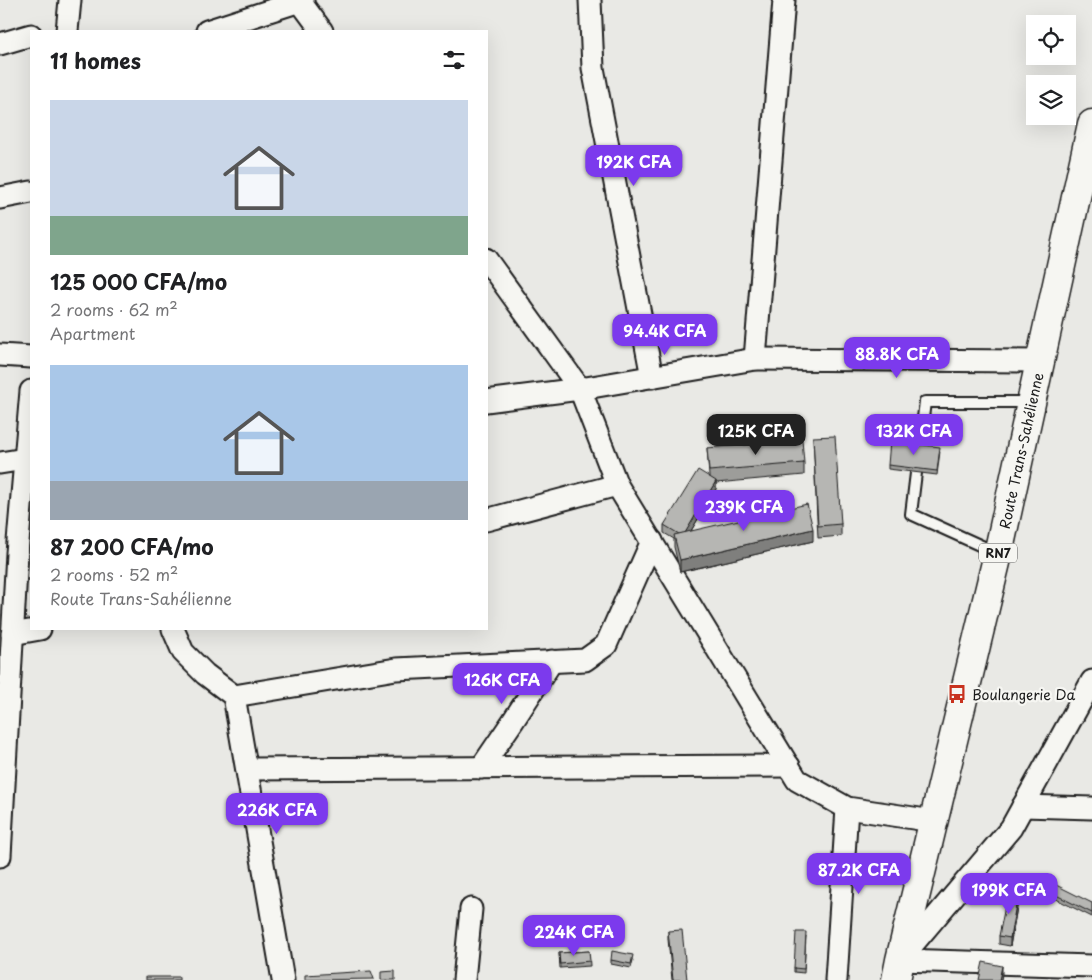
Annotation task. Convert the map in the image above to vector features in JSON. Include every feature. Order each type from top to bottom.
[{"type":"highway","name":"Route Trans-Sahélienne","points":[[898,970],[998,554],[1092,124]]},
{"type":"street","points":[[52,30],[67,28],[70,0]]},
{"type":"street","points":[[209,30],[301,0],[321,30]]},
{"type":"street","points":[[590,0],[593,68],[652,377]]},
{"type":"street","points":[[755,359],[784,0]]},
{"type":"street","points":[[0,44],[30,35]]},
{"type":"street","points":[[0,198],[30,192]]},
{"type":"street","points":[[488,262],[580,389],[617,485],[797,780],[847,808],[933,821]]},
{"type":"street","points":[[0,355],[30,358]]},
{"type":"street","points":[[488,401],[580,389],[755,359],[1039,361]]},
{"type":"street","points":[[0,856],[12,634],[8,555],[28,458],[30,414]]},
{"type":"street","points":[[0,462],[28,458]]},
{"type":"street","points":[[488,519],[617,485]]},
{"type":"street","points":[[234,696],[396,669],[585,660],[606,645],[652,541]]},
{"type":"street","points":[[12,634],[34,630]]},
{"type":"street","points":[[173,630],[183,652],[205,674],[234,696],[283,980]]},
{"type":"street","points":[[480,768],[552,661]]},
{"type":"street","points":[[898,970],[1011,828],[1092,681]]},
{"type":"street","points":[[247,770],[789,766]]},
{"type":"street","points":[[1023,806],[1092,808]]},
{"type":"street","points":[[836,980],[847,808]]},
{"type":"street","points":[[464,980],[471,909]]},
{"type":"street","points":[[898,970],[1092,966]]},
{"type":"lane","points":[[919,449],[925,402],[1030,402]]},
{"type":"lane","points":[[916,472],[911,514],[998,554]]},
{"type":"building","points":[[835,436],[841,524],[818,526],[813,437]]},
{"type":"building","points":[[802,440],[804,463],[709,471],[707,448]]},
{"type":"building","points":[[890,441],[940,447],[937,471],[888,465]]},
{"type":"building","points":[[698,470],[716,481],[685,533],[679,534],[664,525]]},
{"type":"building","points":[[807,504],[813,529],[680,560],[674,535]]},
{"type":"building","points":[[1050,882],[1092,903],[1092,913],[1046,890]]},
{"type":"building","points":[[1008,891],[1018,893],[1010,938],[999,936]]},
{"type":"building","points":[[682,930],[687,980],[673,980],[668,931]]},
{"type":"building","points":[[796,932],[806,932],[804,969],[794,968]]},
{"type":"building","points":[[589,951],[590,961],[560,964],[559,953]]},
{"type":"building","points":[[612,951],[633,955],[631,964],[611,960]]},
{"type":"building","points":[[983,962],[1002,966],[999,980],[979,980]]},
{"type":"building","points":[[371,971],[374,979],[305,980],[305,975]]},
{"type":"building","points":[[395,971],[395,980],[381,980],[381,972]]},
{"type":"building","points":[[146,977],[179,977],[179,980],[146,980]]},
{"type":"place","name":"Boulangerie Da","points":[[957,694]]}]
